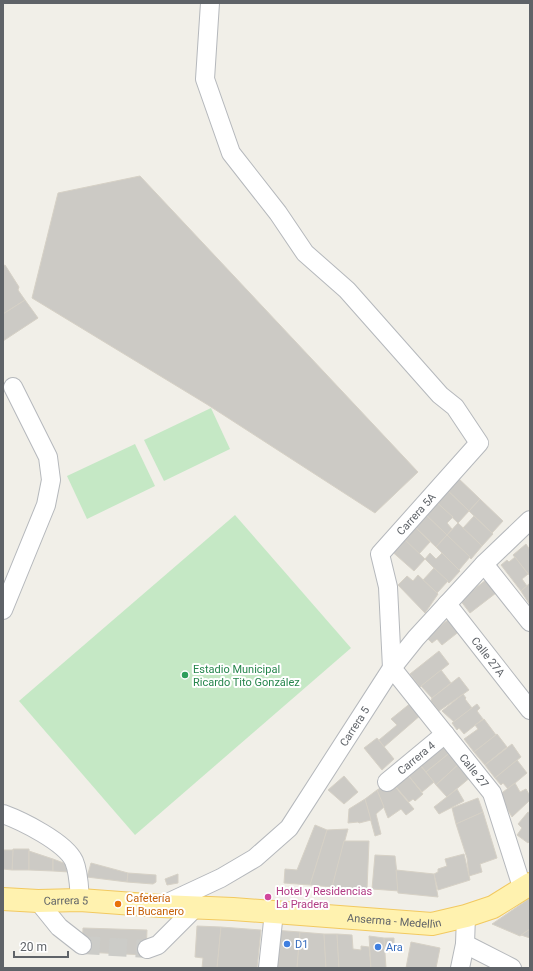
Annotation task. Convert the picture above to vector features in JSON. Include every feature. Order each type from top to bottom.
[{"type":"main road","name":"Anserma - Medellin","points":[[130,904],[274,912],[432,924],[493,908],[526,887]]},
{"type":"main road","name":"Carrera 5","points":[[3,899],[38,901],[80,900],[130,904]]},
{"type":"street","points":[[210,3],[205,79],[231,153],[278,214],[305,253],[347,290],[440,395],[455,407],[479,443],[380,554],[388,587],[392,668]]},
{"type":"street","points":[[3,610],[46,505],[51,480],[48,457],[13,387]]},
{"type":"street","name":"Carrera 5A","points":[[380,554],[452,474]]},
{"type":"street","name":"Carrera 5","points":[[161,906],[221,878],[255,858],[289,828],[392,668],[416,638],[484,564],[530,520]]},
{"type":"street","points":[[484,564],[530,622]]},
{"type":"street","name":"Calle 27A","points":[[447,604],[530,710]]},
{"type":"street","name":"Calle 27","points":[[392,668],[492,793],[526,887]]},
{"type":"street","name":"Carrera 4","points":[[387,782],[445,734]]},
{"type":"street","points":[[3,814],[26,823],[54,840],[73,859],[78,878],[80,900]]},
{"type":"street","points":[[38,901],[59,927],[82,945]]},
{"type":"street","points":[[146,949],[158,945],[196,908]]},
{"type":"street","points":[[268,968],[274,912]]},
{"type":"street","points":[[460,968],[465,944],[466,916]]},
{"type":"street","points":[[465,944],[512,968]]},
{"type":"green space","points":[[211,408],[230,449],[164,481],[144,440]]},
{"type":"green space","points":[[135,444],[155,486],[87,519],[67,476]]},
{"type":"green space","name":"Estadio Municipal Ricardo Tito González","points":[[235,515],[351,648],[135,835],[19,701]]},
{"type":"building","points":[[140,176],[418,472],[375,513],[208,405],[32,298],[58,193]]},
{"type":"building","points":[[5,265],[19,287],[18,290],[25,300],[3,314],[3,266]]},
{"type":"building","points":[[25,300],[38,318],[3,341],[3,314]]},
{"type":"building","points":[[456,476],[480,499],[469,511],[445,488]]},
{"type":"building","points":[[444,487],[469,511],[458,523],[432,498]]},
{"type":"building","points":[[480,499],[503,521],[492,533],[469,511]]},
{"type":"building","points":[[434,500],[453,517],[447,523],[452,529],[447,535],[426,515]]},
{"type":"building","points":[[423,512],[447,535],[436,547],[412,524]]},
{"type":"building","points":[[474,516],[493,534],[482,546],[463,528]]},
{"type":"building","points":[[458,523],[482,546],[471,559],[447,535]]},
{"type":"building","points":[[412,524],[430,542],[419,554],[401,536]]},
{"type":"building","points":[[400,535],[425,559],[414,571],[388,548]]},
{"type":"building","points":[[447,535],[470,557],[459,570],[436,547]]},
{"type":"building","points":[[526,544],[530,550],[530,576],[513,555]]},
{"type":"building","points":[[430,553],[436,559],[442,553],[460,571],[449,583],[425,559]]},
{"type":"building","points":[[515,557],[528,574],[522,579],[527,586],[521,591],[501,565],[507,560],[509,562]]},
{"type":"building","points":[[434,568],[448,581],[437,593],[423,580]]},
{"type":"building","points":[[418,575],[438,594],[425,613],[398,585],[407,576],[413,581]]},
{"type":"building","points":[[486,580],[496,593],[470,613],[460,600]]},
{"type":"building","points":[[530,583],[530,605],[521,591]]},
{"type":"building","points":[[453,616],[461,630],[442,645],[437,639],[432,643],[426,637]]},
{"type":"building","points":[[439,651],[449,664],[420,687],[410,674]]},
{"type":"building","points":[[441,670],[451,683],[432,698],[421,686]]},
{"type":"building","points":[[459,677],[469,690],[439,711],[431,701],[432,698]]},
{"type":"building","points":[[463,694],[472,708],[454,722],[442,711]]},
{"type":"building","points":[[412,702],[422,714],[384,747],[379,740],[397,725],[391,719]]},
{"type":"building","points":[[477,704],[480,708],[477,711],[483,719],[464,734],[459,728],[457,730],[452,723]]},
{"type":"building","points":[[484,719],[496,735],[474,752],[464,739],[478,729],[475,725]]},
{"type":"building","points":[[497,734],[507,747],[485,765],[474,752]]},
{"type":"building","points":[[377,738],[394,759],[382,770],[364,748]]},
{"type":"building","points":[[441,738],[452,751],[426,772],[415,759]]},
{"type":"building","points":[[512,744],[521,757],[495,778],[485,765]]},
{"type":"building","points":[[452,751],[461,762],[436,785],[426,772]]},
{"type":"building","points":[[415,759],[434,782],[422,792],[403,769]]},
{"type":"building","points":[[517,760],[527,773],[508,789],[503,783],[501,785],[495,778]]},
{"type":"building","points":[[461,762],[472,776],[447,797],[436,785]]},
{"type":"building","points":[[403,769],[423,794],[415,801],[413,799],[409,802],[390,780]]},
{"type":"building","points":[[344,776],[358,792],[344,804],[328,790]]},
{"type":"building","points":[[391,782],[414,809],[406,815],[401,809],[388,818],[377,790]]},
{"type":"building","points":[[515,783],[520,792],[526,789],[530,796],[530,800],[512,817],[499,795]]},
{"type":"building","points":[[457,789],[464,801],[439,814],[434,807]]},
{"type":"building","points":[[377,790],[384,807],[376,814],[381,834],[375,836],[365,799]]},
{"type":"building","points":[[478,798],[483,812],[456,824],[452,808]]},
{"type":"building","points":[[365,799],[371,820],[359,823],[348,823],[349,809]]},
{"type":"building","points":[[483,812],[497,858],[480,864],[482,872],[469,876],[467,858],[456,824]]},
{"type":"building","points":[[528,812],[530,813],[530,841],[528,843],[517,835],[522,828],[518,824]]},
{"type":"building","points":[[315,825],[327,830],[310,885],[284,883],[285,869],[297,870]]},
{"type":"building","points":[[348,829],[332,887],[310,885],[327,830]]},
{"type":"building","points":[[344,841],[369,841],[367,889],[332,887]]},
{"type":"building","points":[[13,849],[29,849],[29,870],[12,870]]},
{"type":"building","points":[[3,850],[13,850],[12,870],[3,869]]},
{"type":"building","points":[[29,851],[53,859],[53,871],[29,870]]},
{"type":"building","points":[[464,854],[470,880],[438,890],[434,874],[438,872],[438,869],[447,866],[445,859]]},
{"type":"building","points":[[375,855],[395,856],[399,891],[372,889]]},
{"type":"building","points":[[53,859],[69,865],[69,872],[53,871]]},
{"type":"building","points":[[91,863],[128,873],[127,882],[87,877]]},
{"type":"building","points":[[396,870],[434,874],[438,897],[398,893]]},
{"type":"building","points":[[128,873],[156,875],[156,882],[153,884],[127,882]]},
{"type":"building","points":[[178,874],[178,883],[167,885],[165,879]]},
{"type":"building","points":[[530,898],[530,929],[520,936],[492,924]]},
{"type":"building","points":[[197,926],[221,927],[217,968],[202,968],[203,958],[195,957]]},
{"type":"building","points":[[221,927],[261,930],[257,968],[217,968]]},
{"type":"building","points":[[83,928],[147,930],[146,955],[82,952]]},
{"type":"building","points":[[530,929],[530,938],[521,935]]},
{"type":"building","points":[[273,930],[300,932],[297,968],[270,968]]},
{"type":"building","points":[[300,932],[324,934],[326,968],[297,968]]},
{"type":"building","points":[[324,934],[337,934],[339,968],[326,968]]},
{"type":"building","points":[[337,934],[352,935],[353,949],[361,950],[361,946],[369,947],[371,968],[339,968]]},
{"type":"building","points":[[369,936],[384,938],[386,968],[371,968]]},
{"type":"building","points":[[384,938],[394,938],[394,950],[385,951]]},
{"type":"building","points":[[411,942],[440,948],[436,968],[406,968]]},
{"type":"tunnel","points":[[82,945],[147,949]]},
{"type":"place","name":"Estadio Municipal Ricardo Tito González","points":[[185,675]]},
{"type":"place","name":"Hotel y Residencias La Pradera","points":[[268,897]]},
{"type":"place","name":"Cafetería El Bucanero","points":[[118,904]]},
{"type":"place","name":"D1","points":[[287,944]]},
{"type":"place","name":"Ara","points":[[378,947]]}]
